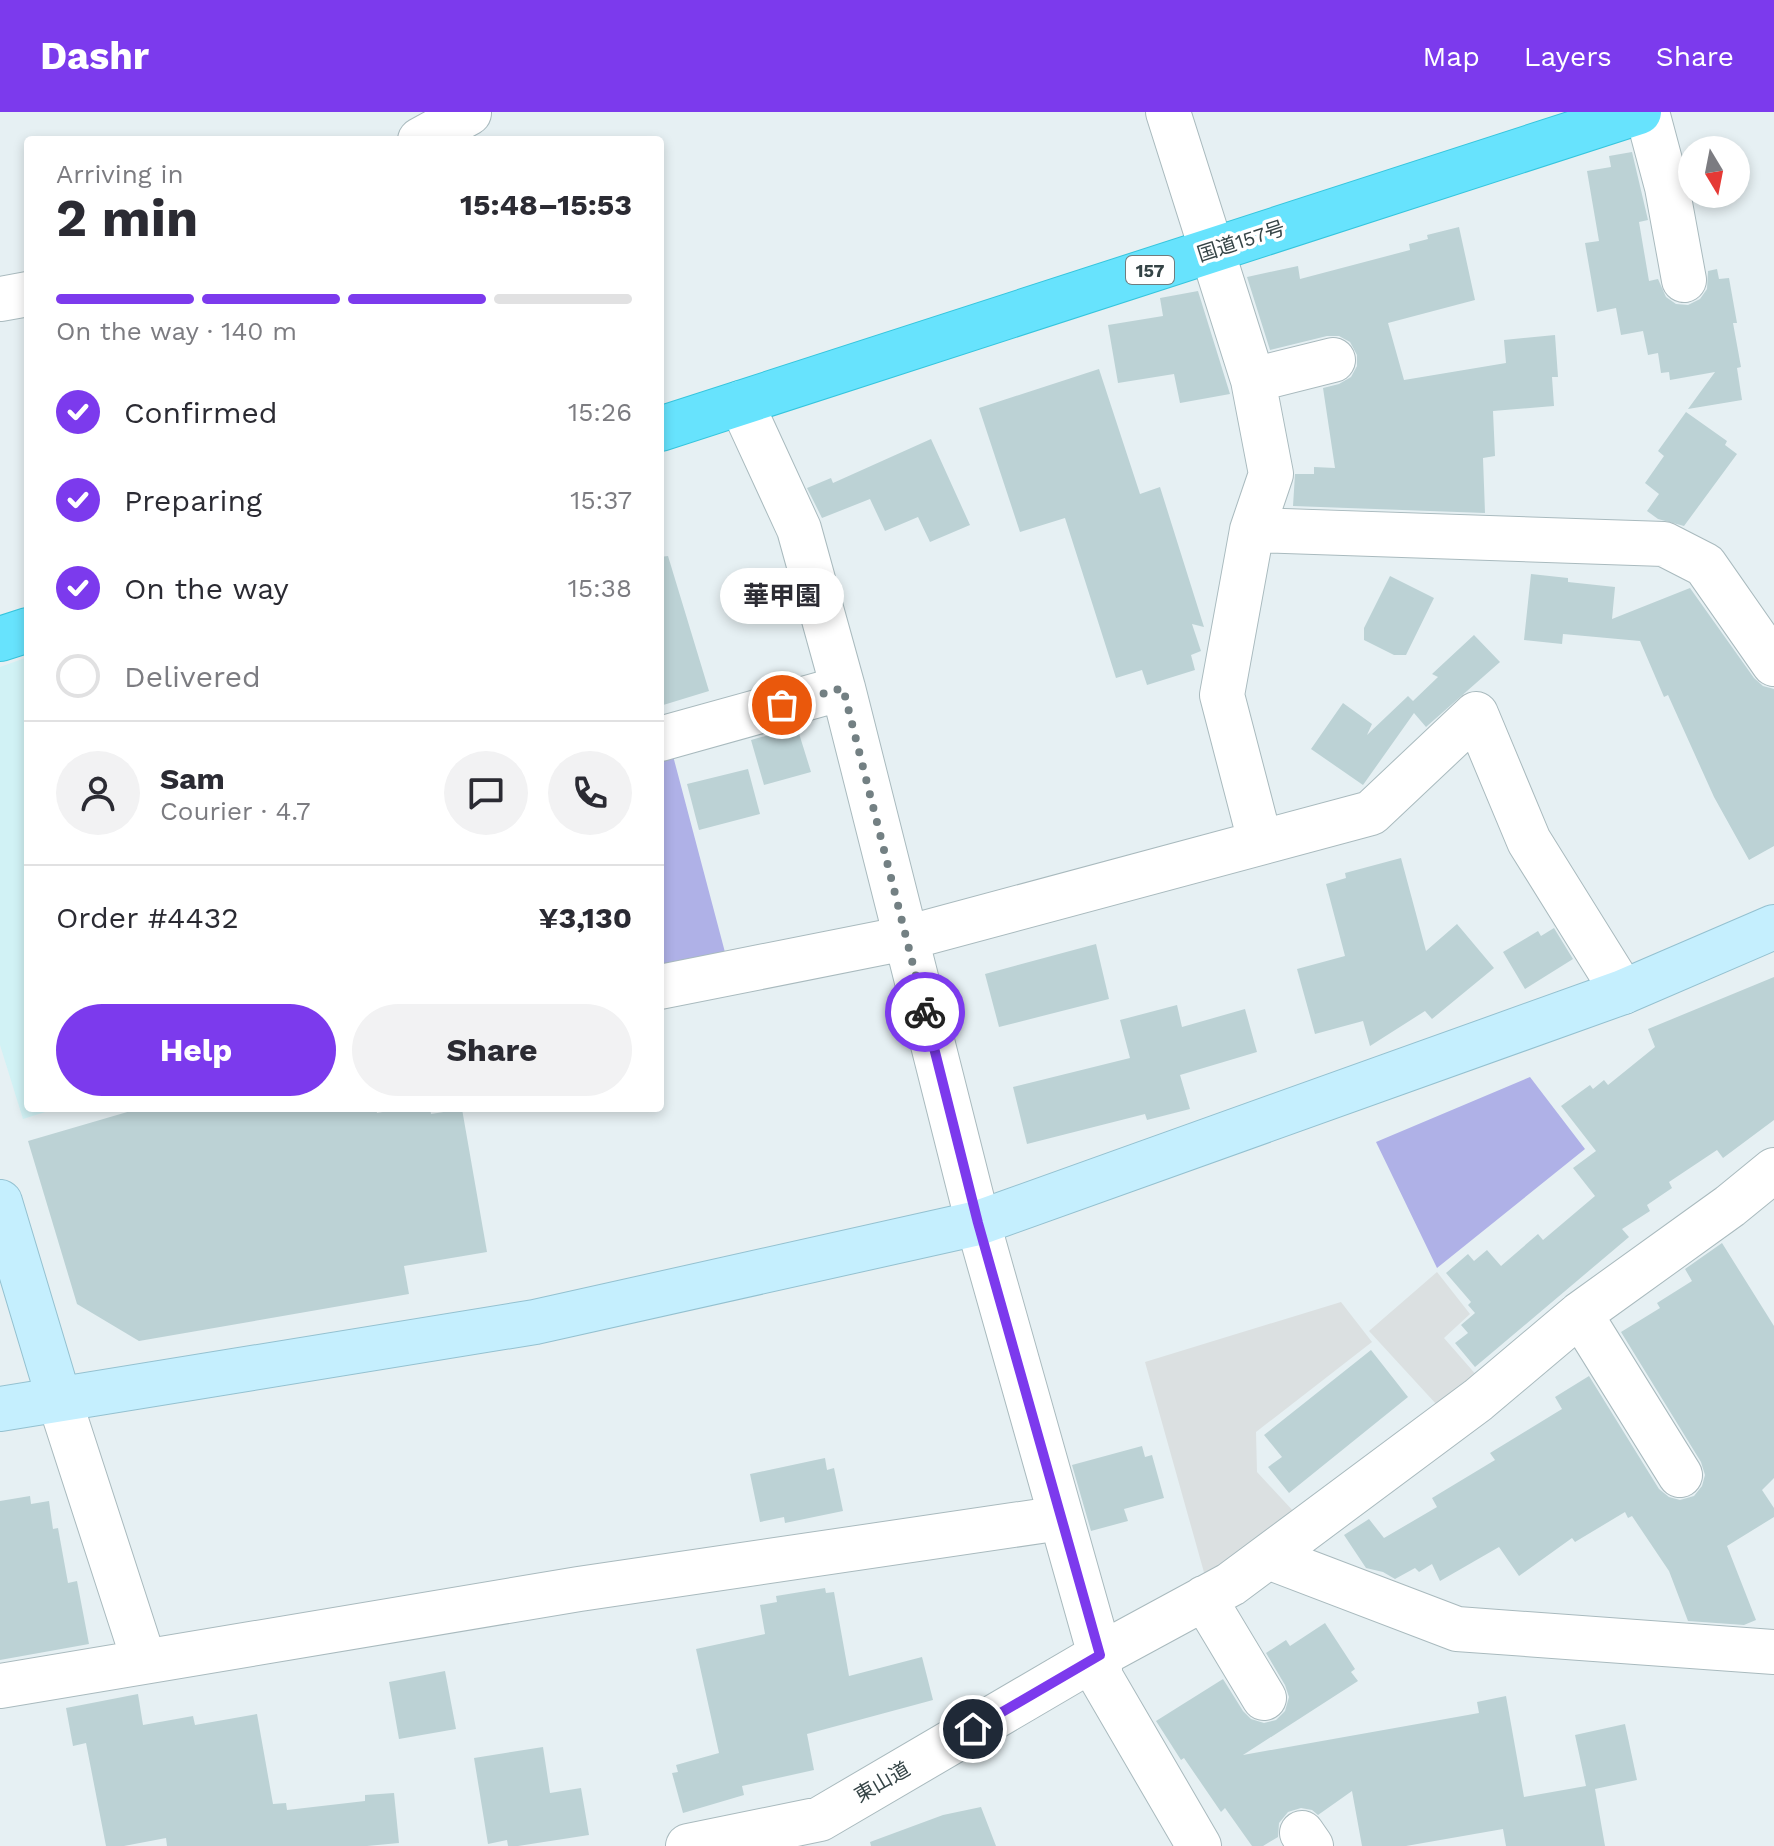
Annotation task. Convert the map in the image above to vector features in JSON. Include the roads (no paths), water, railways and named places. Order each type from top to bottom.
[{"type":"highway","name":"国道157号","points":[[664,428],[1639,112]]},
{"type":"highway","points":[[0,639],[24,631]]},
{"type":"street","points":[[427,136],[469,112],[475,136]]},
{"type":"street","points":[[1168,112],[1253,380],[1271,474],[1252,530],[1222,695],[1260,841]]},
{"type":"street","points":[[1647,112],[1667,187],[1684,280]]},
{"type":"street","points":[[0,299],[24,295]]},
{"type":"street","points":[[1253,380],[1333,360]]},
{"type":"street","points":[[741,403],[799,529],[843,688],[978,1223],[1100,1655],[1100,1676],[1199,1846]]},
{"type":"street","points":[[1252,530],[1664,544],[1705,565],[1774,664]]},
{"type":"street","points":[[664,738],[843,688]]},
{"type":"street","points":[[664,986],[906,938],[1371,813],[1476,714],[1529,841],[1623,992]]},
{"type":"street","points":[[0,1409],[535,1322],[978,1223],[1623,992],[1774,927]]},
{"type":"street","name":"東山道","points":[[688,1846],[820,1819],[1100,1655],[1231,1584],[1478,1400],[1580,1314],[1730,1206],[1774,1170]]},
{"type":"street","points":[[0,1202],[59,1399],[144,1661]]},
{"type":"street","points":[[1580,1314],[1680,1475]]},
{"type":"street","points":[[0,1686],[579,1589],[1061,1518]]},
{"type":"street","points":[[1268,1557],[1457,1629],[1774,1652]]},
{"type":"street","points":[[1204,1598],[1264,1698]]},
{"type":"place","name":"華甲園","points":[[782,705]]}]
